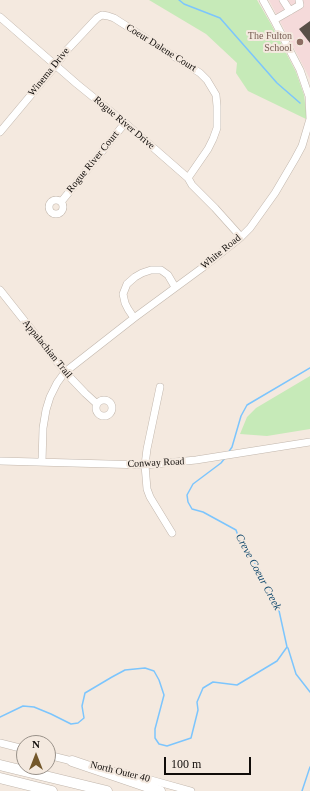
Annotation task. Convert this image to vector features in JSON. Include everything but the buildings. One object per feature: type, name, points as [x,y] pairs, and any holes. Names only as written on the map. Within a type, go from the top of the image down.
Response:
[{"type":"highway","points":[[72,761],[160,791]]},
{"type":"highway","points":[[0,765],[107,791]]},
{"type":"highway","points":[[0,778],[52,791]]},
{"type":"street","name":"White Road","points":[[42,462],[43,428],[46,410],[50,397],[57,383],[65,372],[241,237],[250,228],[266,206],[302,146],[310,119],[309,96],[300,70],[263,0]]},
{"type":"street","points":[[283,0],[290,11]]},
{"type":"street","points":[[274,20],[300,4],[299,0]]},
{"type":"street","name":"Rogue River Drive","points":[[0,16],[77,84],[125,123],[188,178],[192,185],[241,237]]},
{"type":"street","name":"Winema Drive","points":[[0,132],[67,50],[97,18],[102,16]]},
{"type":"street","name":"Coeur Dalene Court","points":[[102,16],[114,18],[200,73],[207,80],[216,95],[217,128],[208,149],[188,178]]},
{"type":"street","name":"Rogue River Court","points":[[61,202],[125,123]]},
{"type":"street","points":[[134,318],[125,303],[123,294],[127,284],[135,277],[142,272],[161,270],[168,275],[175,287]]},
{"type":"street","name":"Appalachian Trail","points":[[0,290],[65,372],[97,404]]},
{"type":"street","points":[[160,387],[146,449],[145,465],[147,489],[150,497],[172,533]]},
{"type":"street","name":"Conway Road","points":[[0,461],[145,465],[196,460],[310,442]]},
{"type":"street","points":[[0,743],[16,747]]},
{"type":"street","name":"North Outer 40","points":[[56,757],[191,791]]},
{"type":"shaded area","name":"The Fulton School","points":[[269,0],[310,0],[310,79],[271,4]]},
{"type":"green space","points":[[149,0],[257,0],[296,72],[304,95],[306,119],[248,91],[236,73],[237,63],[206,34]]},
{"type":"green space","points":[[310,376],[310,429],[267,436],[240,434],[247,417],[256,408]]},
{"type":"waterway","points":[[179,0],[184,4],[220,18],[277,83],[300,103]]},
{"type":"waterway","name":"Creve Coeur Creek","points":[[228,453],[232,447],[241,416],[247,405],[310,368]]},
{"type":"waterway","name":"Creve Coeur Creek","points":[[0,717],[23,706],[34,707],[71,724],[78,723],[84,718],[82,706],[85,693],[125,670],[145,668],[154,671],[164,695],[155,729],[155,738],[159,744],[167,746],[191,738],[198,710],[197,702],[203,688],[213,682],[237,685],[277,661],[287,647],[278,606],[261,572],[240,541],[236,530],[203,512],[192,509],[188,502],[187,495],[193,484],[221,463],[225,458]]},
{"type":"waterway","points":[[288,648],[296,674],[310,692]]},
{"type":"waterway","points":[[302,791],[310,767]]},
{"type":"place","name":"The Fulton School","points":[[300,42]]}]
